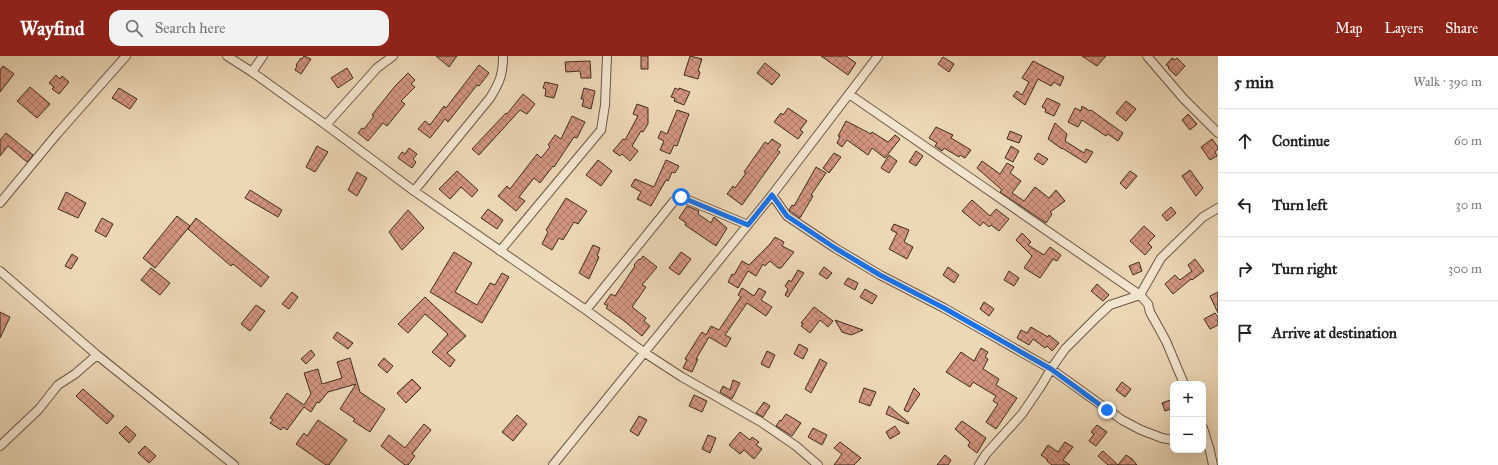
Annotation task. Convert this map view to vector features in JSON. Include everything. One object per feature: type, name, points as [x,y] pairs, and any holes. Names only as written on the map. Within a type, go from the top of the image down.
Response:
[{"type":"street","points":[[0,203],[57,134],[126,56]]},
{"type":"street","points":[[227,56],[326,125],[414,191],[586,310],[645,353],[682,377],[761,422],[796,446],[818,465]]},
{"type":"street","points":[[252,72],[263,56]]},
{"type":"street","points":[[326,125],[377,68],[393,56]]},
{"type":"street","points":[[414,191],[490,98],[498,86],[503,74],[503,56]]},
{"type":"street","points":[[500,250],[601,130],[605,105],[607,56]]},
{"type":"street","points":[[553,465],[772,195],[878,56]]},
{"type":"street","points":[[1147,56],[1183,98],[1218,133]]},
{"type":"street","points":[[849,94],[1140,295],[1148,304],[1150,312],[1166,341],[1183,381]]},
{"type":"street","points":[[772,195],[787,216],[835,248],[880,275],[944,308],[1051,369],[1122,420],[1141,430],[1170,439]]},
{"type":"street","points":[[586,310],[674,201],[681,197],[748,225]]},
{"type":"street","points":[[979,465],[986,454],[1022,414],[1042,386],[1051,369],[1065,349],[1110,305],[1140,295],[1162,258],[1203,217],[1218,208]]},
{"type":"street","points":[[0,272],[97,355],[234,465]]},
{"type":"street","points":[[0,446],[39,409],[58,385],[75,374],[97,355]]},
{"type":"street","points":[[1206,438],[1213,465]]},
{"type":"street","points":[[1206,448],[1210,451]]},
{"type":"building","points":[[304,56],[311,59],[301,74],[295,70],[296,65]]},
{"type":"building","points":[[436,56],[457,56],[449,67]]},
{"type":"building","points":[[641,56],[648,56],[648,69],[641,69]]},
{"type":"building","points":[[690,56],[702,59],[698,71],[700,72],[698,79],[684,75]]},
{"type":"building","points":[[821,56],[846,56],[856,63],[848,75]]},
{"type":"building","points":[[1082,56],[1106,56],[1097,66]]},
{"type":"building","points":[[943,57],[954,64],[949,72],[938,64]]},
{"type":"building","points":[[1172,58],[1175,60],[1177,58],[1185,66],[1176,76],[1166,65]]},
{"type":"building","points":[[590,61],[591,78],[581,78],[580,71],[566,72],[565,62]]},
{"type":"building","points":[[1033,61],[1064,77],[1060,86],[1054,82],[1051,86],[1038,79],[1025,105],[1013,96],[1017,91],[1022,95],[1029,82],[1022,78]]},
{"type":"building","points":[[765,63],[780,75],[772,85],[757,73]]},
{"type":"building","points":[[479,65],[489,73],[479,86],[477,85],[448,122],[445,119],[430,138],[418,129],[425,121],[430,125],[444,106],[446,108]]},
{"type":"building","points":[[3,66],[14,74],[0,92],[0,70]]},
{"type":"building","points":[[347,68],[353,78],[338,88],[331,78]]},
{"type":"building","points":[[408,73],[415,80],[411,84],[415,87],[401,101],[405,104],[387,126],[383,123],[368,141],[358,133],[362,128],[364,129],[374,116],[372,115],[379,106]]},
{"type":"building","points":[[56,75],[60,79],[62,76],[69,82],[59,94],[52,89],[54,87],[49,83]]},
{"type":"building","points":[[545,82],[558,85],[554,98],[545,96],[546,89],[543,88]]},
{"type":"building","points":[[30,87],[50,104],[37,118],[17,101]]},
{"type":"building","points":[[119,88],[137,99],[130,109],[112,98]]},
{"type":"building","points":[[584,88],[595,91],[591,109],[582,106],[584,99],[581,99]]},
{"type":"building","points":[[675,88],[690,92],[684,105],[674,101],[675,98],[671,97]]},
{"type":"building","points":[[523,94],[535,104],[527,114],[520,110],[479,155],[472,149],[506,113],[507,114]]},
{"type":"building","points":[[1047,98],[1060,104],[1054,116],[1045,112],[1046,109],[1042,107]]},
{"type":"building","points":[[1126,101],[1136,109],[1126,121],[1116,113]]},
{"type":"building","points":[[637,104],[648,108],[648,124],[643,132],[641,131],[632,146],[638,151],[630,161],[622,154],[620,156],[613,151],[623,139],[625,140],[638,116],[633,114]]},
{"type":"building","points":[[1082,106],[1090,111],[1091,110],[1123,133],[1118,141],[1108,134],[1106,136],[1082,120],[1078,127],[1068,122],[1075,108],[1081,111]]},
{"type":"building","points":[[788,108],[807,121],[800,130],[803,132],[798,139],[774,122],[781,113],[783,115]]},
{"type":"building","points":[[677,110],[689,114],[677,146],[674,145],[670,154],[660,150],[664,141],[658,138],[661,131],[667,134]]},
{"type":"building","points":[[1188,114],[1197,124],[1190,130],[1182,120]]},
{"type":"building","points":[[572,116],[585,122],[577,138],[574,137],[554,167],[553,166],[540,183],[534,178],[519,197],[525,201],[516,211],[498,196],[507,186],[510,189],[537,154],[541,158],[550,147],[548,145],[555,135],[561,139]]},
{"type":"building","points":[[846,121],[871,134],[872,132],[888,142],[895,135],[900,139],[885,158],[872,148],[868,155],[847,140],[842,147],[837,143],[840,137],[838,136]]},
{"type":"building","points":[[1055,123],[1067,134],[1065,141],[1084,153],[1086,149],[1093,152],[1086,163],[1048,139]]},
{"type":"building","points":[[936,127],[953,135],[951,138],[971,150],[965,158],[960,155],[959,157],[944,148],[942,151],[935,146],[937,143],[929,138]]},
{"type":"building","points":[[1010,131],[1022,136],[1019,143],[1007,139]]},
{"type":"building","points":[[6,133],[33,155],[27,162],[8,146],[0,156],[0,140]]},
{"type":"building","points":[[772,139],[781,145],[777,150],[780,152],[742,205],[727,194],[733,186],[735,188],[746,173],[744,172],[765,142],[768,144]]},
{"type":"building","points":[[1212,139],[1218,149],[1215,152],[1217,156],[1210,160],[1201,147]]},
{"type":"building","points":[[317,146],[328,152],[315,172],[306,167]]},
{"type":"building","points":[[1011,146],[1019,151],[1013,162],[1005,158]]},
{"type":"building","points":[[409,148],[417,154],[413,159],[416,162],[412,168],[398,158],[402,152],[405,154]]},
{"type":"building","points":[[916,151],[923,156],[916,166],[909,162]]},
{"type":"building","points":[[834,153],[841,157],[829,173],[823,168]]},
{"type":"building","points":[[1038,153],[1048,159],[1043,165],[1034,159]]},
{"type":"building","points":[[889,155],[897,161],[889,173],[881,168]]},
{"type":"building","points":[[598,160],[612,171],[601,186],[586,175]]},
{"type":"building","points":[[666,160],[679,166],[675,173],[672,172],[668,181],[666,180],[651,206],[637,199],[641,192],[631,186],[635,179],[654,187]]},
{"type":"building","points":[[982,161],[1000,174],[1007,163],[1014,167],[1010,173],[1021,181],[1012,193],[1024,201],[1035,187],[1049,198],[1056,190],[1065,201],[1050,212],[1052,214],[1046,223],[1000,192],[1002,190],[977,168]]},
{"type":"building","points":[[816,167],[826,173],[811,195],[813,196],[800,218],[789,210],[792,205],[794,206]]},
{"type":"building","points":[[1190,170],[1203,188],[1196,196],[1182,176]]},
{"type":"building","points":[[457,171],[478,190],[472,197],[461,187],[450,199],[439,189]]},
{"type":"building","points":[[1130,171],[1137,176],[1126,189],[1120,183]]},
{"type":"building","points":[[357,172],[367,178],[357,196],[348,190]]},
{"type":"building","points":[[250,190],[282,210],[278,217],[245,198]]},
{"type":"building","points":[[66,192],[86,203],[78,218],[58,209]]},
{"type":"building","points":[[566,198],[587,211],[578,224],[574,222],[563,240],[559,238],[552,250],[542,244],[548,232],[546,230]]},
{"type":"building","points":[[972,200],[990,216],[996,209],[1009,219],[999,231],[991,225],[989,227],[983,222],[980,226],[962,211]]},
{"type":"building","points":[[687,206],[699,211],[698,214],[711,223],[714,217],[727,228],[716,246],[685,225],[686,223],[679,218]]},
{"type":"building","points":[[1171,207],[1176,213],[1167,221],[1162,215]]},
{"type":"building","points":[[488,209],[503,220],[497,229],[481,218]]},
{"type":"building","points":[[408,210],[424,228],[402,250],[389,232]]},
{"type":"building","points":[[177,216],[190,226],[155,268],[143,258]]},
{"type":"building","points":[[102,218],[113,224],[106,237],[95,231]]},
{"type":"building","points":[[196,218],[269,277],[261,287],[233,264],[231,266],[188,229]]},
{"type":"building","points":[[894,224],[909,230],[904,242],[913,247],[907,259],[889,249],[897,233],[891,230]]},
{"type":"building","points":[[1144,226],[1155,236],[1148,243],[1152,247],[1145,255],[1130,241]]},
{"type":"building","points":[[1022,233],[1031,242],[1028,245],[1044,255],[1050,247],[1061,255],[1057,261],[1053,259],[1040,278],[1024,268],[1032,256],[1016,240]]},
{"type":"building","points":[[775,237],[784,242],[782,246],[794,252],[781,268],[778,268],[770,261],[765,266],[763,264],[756,276],[748,271],[738,288],[728,282],[742,261],[749,265]]},
{"type":"building","points":[[593,245],[600,248],[597,256],[599,257],[589,279],[579,273]]},
{"type":"building","points":[[454,252],[472,263],[455,292],[477,305],[490,283],[495,285],[502,273],[509,277],[482,323],[430,292]]},
{"type":"building","points":[[681,252],[691,259],[679,275],[669,268]]},
{"type":"building","points":[[72,254],[78,258],[71,269],[65,266]]},
{"type":"building","points":[[643,256],[657,267],[642,285],[646,287],[632,307],[646,318],[644,321],[650,326],[642,336],[606,308],[608,306],[604,304],[611,294],[615,296],[635,266],[634,265]]},
{"type":"building","points":[[1195,259],[1204,271],[1192,280],[1191,279],[1173,294],[1165,284],[1175,275],[1180,280],[1192,271],[1188,265]]},
{"type":"building","points":[[1139,262],[1142,271],[1133,275],[1129,266]]},
{"type":"building","points":[[824,267],[832,273],[827,279],[819,274]]},
{"type":"building","points":[[948,267],[959,275],[954,283],[943,275]]},
{"type":"building","points":[[151,268],[170,283],[160,295],[141,280]]},
{"type":"building","points":[[798,270],[804,273],[788,297],[785,295],[788,289],[785,286],[789,280],[791,282]]},
{"type":"building","points":[[1009,271],[1019,278],[1014,286],[1004,280]]},
{"type":"building","points":[[848,278],[858,283],[855,290],[844,284]]},
{"type":"building","points":[[1097,284],[1109,295],[1103,301],[1091,291]]},
{"type":"building","points":[[742,288],[754,296],[759,288],[766,292],[761,300],[772,307],[766,316],[747,303],[725,335],[731,338],[726,347],[709,337],[696,359],[698,359],[692,372],[683,368],[687,360],[685,359],[702,332],[706,335],[711,326],[719,330],[741,297],[738,295]]},
{"type":"building","points":[[865,289],[877,296],[872,304],[860,297]]},
{"type":"building","points":[[292,292],[298,297],[289,309],[282,304]]},
{"type":"building","points":[[1218,292],[1218,313],[1210,296]]},
{"type":"building","points":[[425,297],[466,336],[447,353],[455,360],[450,367],[432,352],[448,334],[425,314],[408,333],[398,324]]},
{"type":"building","points":[[984,302],[994,309],[989,316],[980,309]]},
{"type":"building","points":[[256,305],[265,311],[250,331],[241,324]]},
{"type":"building","points":[[814,307],[833,321],[828,327],[820,320],[810,333],[801,326],[803,324],[801,323]]},
{"type":"building","points":[[0,312],[10,317],[0,338]]},
{"type":"building","points":[[1215,313],[1218,317],[1218,325],[1210,329],[1204,319]]},
{"type":"building","points":[[835,320],[863,330],[851,335],[842,332]]},
{"type":"building","points":[[1031,327],[1048,337],[1049,335],[1059,343],[1052,351],[1047,346],[1045,348],[1033,339],[1029,345],[1017,338],[1021,330],[1027,333]]},
{"type":"building","points":[[337,332],[353,343],[348,349],[333,338]]},
{"type":"building","points":[[799,344],[808,349],[803,359],[794,354]]},
{"type":"building","points":[[981,348],[988,352],[985,357],[988,359],[983,369],[999,379],[996,385],[1017,398],[996,429],[986,422],[998,404],[993,401],[996,396],[973,382],[970,387],[946,372],[961,352],[974,361]]},
{"type":"building","points":[[311,350],[315,355],[306,364],[301,359]]},
{"type":"building","points":[[767,351],[775,355],[769,368],[761,364]]},
{"type":"building","points":[[350,358],[360,392],[385,409],[370,432],[353,421],[355,419],[340,409],[356,384],[328,392],[319,403],[317,402],[311,412],[304,407],[287,430],[283,427],[281,430],[270,423],[273,420],[270,418],[287,393],[304,405],[311,394],[304,373],[318,369],[322,384],[339,379],[342,378],[337,362]]},
{"type":"building","points":[[384,358],[393,366],[387,373],[378,365]]},
{"type":"building","points":[[820,359],[827,363],[811,393],[805,389]]},
{"type":"building","points":[[412,379],[421,388],[406,403],[397,393]]},
{"type":"building","points":[[733,380],[740,383],[732,399],[720,392],[723,386],[730,390]]},
{"type":"building","points":[[1122,382],[1131,389],[1125,397],[1116,390]]},
{"type":"building","points":[[864,388],[876,392],[870,406],[859,402]]},
{"type":"building","points":[[914,388],[920,394],[908,412],[904,410]]},
{"type":"building","points":[[83,389],[114,416],[107,424],[76,396]]},
{"type":"building","points":[[694,395],[707,401],[702,412],[689,406]]},
{"type":"building","points":[[1170,400],[1170,409],[1165,411],[1162,403]]},
{"type":"building","points":[[764,402],[770,406],[763,417],[756,413]]},
{"type":"building","points":[[889,406],[909,423],[908,424],[886,414]]},
{"type":"building","points":[[786,414],[801,423],[792,436],[776,426]]},
{"type":"building","points":[[517,415],[527,424],[513,441],[502,432]]},
{"type":"building","points":[[639,416],[647,420],[638,436],[630,431]]},
{"type":"building","points":[[318,420],[347,440],[329,465],[326,465],[296,444],[304,433],[307,436]]},
{"type":"building","points":[[962,421],[986,438],[977,453],[968,446],[970,442],[955,429]]},
{"type":"building","points":[[424,424],[431,430],[412,454],[415,456],[408,465],[405,465],[381,446],[389,435],[405,448]]},
{"type":"building","points":[[1097,425],[1107,432],[1096,446],[1089,441],[1094,434],[1091,432]]},
{"type":"building","points":[[126,426],[136,435],[129,443],[119,433]]},
{"type":"building","points":[[895,426],[900,433],[890,439],[886,432]]},
{"type":"building","points":[[813,428],[827,435],[822,445],[808,437]]},
{"type":"building","points":[[740,432],[750,440],[752,437],[759,442],[756,445],[762,449],[754,459],[744,450],[740,454],[729,445]]},
{"type":"building","points":[[708,435],[716,438],[710,453],[702,449]]},
{"type":"building","points":[[840,442],[861,458],[854,465],[834,465],[842,454],[834,448]]},
{"type":"building","points":[[1065,442],[1073,447],[1063,460],[1070,465],[1052,465],[1041,455],[1048,445],[1058,452]]},
{"type":"building","points":[[145,446],[156,456],[149,463],[138,453]]},
{"type":"building","points":[[1103,451],[1118,465],[1108,465],[1098,456]]},
{"type":"building","points":[[945,455],[951,460],[948,465],[937,465]]},
{"type":"building","points":[[1126,455],[1132,459],[1137,465],[1118,465]]},
{"type":"route","points":[[681,197],[697,202],[748,225],[772,195],[787,216],[835,248],[880,275],[944,308],[1022,354],[1051,369],[1107,410]]}]
